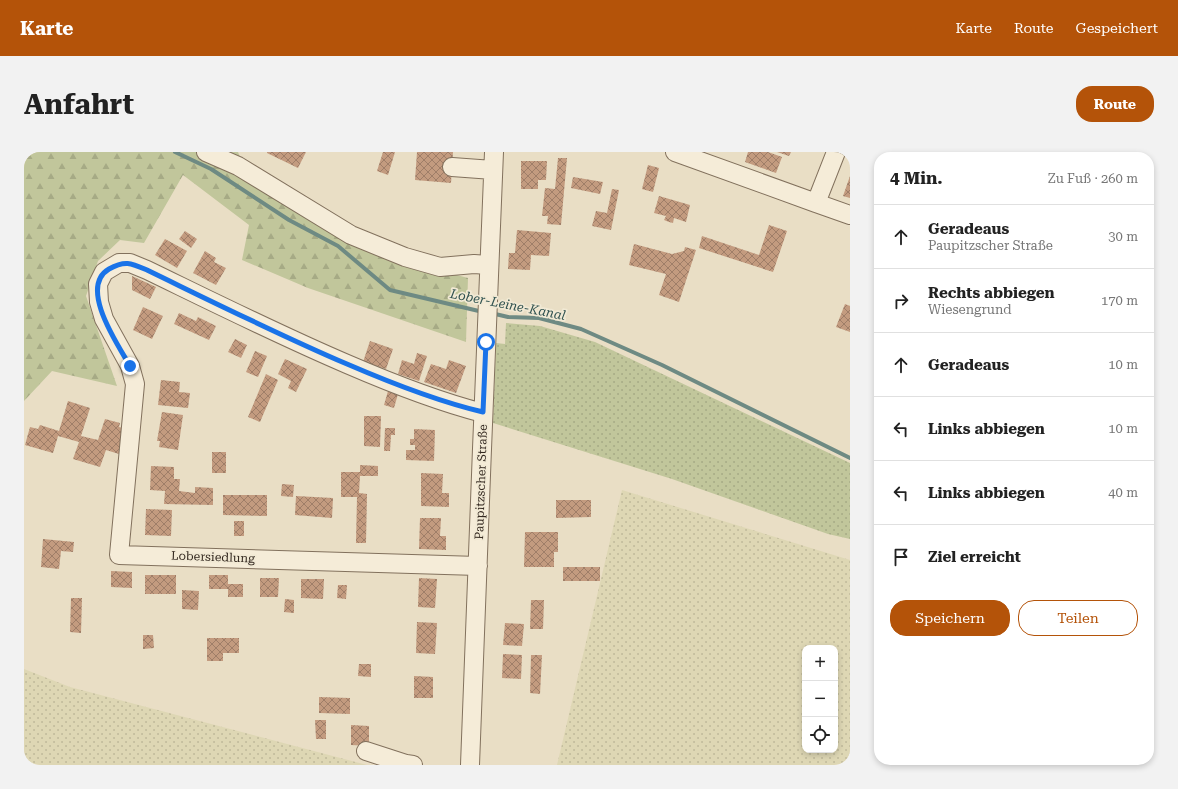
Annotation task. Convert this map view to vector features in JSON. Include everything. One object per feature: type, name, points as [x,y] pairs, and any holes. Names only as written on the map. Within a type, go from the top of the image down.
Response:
[{"type":"street","points":[[206,152],[238,166],[351,235],[405,257],[440,267],[474,264],[488,273]]},
{"type":"street","name":"Paupitzscher Straße","points":[[470,765],[488,273],[494,152]]},
{"type":"street","points":[[675,152],[850,215]]},
{"type":"street","points":[[816,203],[836,152]]},
{"type":"street","points":[[452,167],[493,170]]},
{"type":"street","name":"Lobersiedlung","points":[[478,566],[119,555],[134,384],[130,366],[104,319],[99,302],[98,284],[104,272],[119,263],[130,263],[315,350],[385,380],[449,404],[483,412]]},
{"type":"street","points":[[366,751],[413,765]]},
{"type":"shaded area","points":[[622,490],[850,560],[850,765],[557,765]]},
{"type":"shaded area","points":[[24,669],[70,687],[367,765],[24,765]]},
{"type":"green space","points":[[24,152],[238,152],[240,157],[392,258],[468,278],[466,342],[308,288],[242,260],[249,225],[183,175],[144,243],[120,240],[98,261],[86,296],[117,386],[52,371],[24,401]]},
{"type":"green space","points":[[506,323],[540,326],[595,342],[850,463],[850,539],[828,534],[672,479],[493,423],[496,343],[505,344]]},
{"type":"building","points":[[267,152],[306,152],[298,168]]},
{"type":"building","points":[[383,152],[395,152],[388,175],[377,171]]},
{"type":"building","points":[[417,152],[453,152],[451,183],[415,180]]},
{"type":"building","points":[[748,152],[768,152],[782,157],[776,173],[745,162]]},
{"type":"building","points":[[777,152],[791,152],[789,156]]},
{"type":"building","points":[[558,158],[567,158],[561,225],[547,224],[548,216],[542,216],[545,188],[555,189]]},
{"type":"building","points":[[521,161],[547,161],[546,180],[538,180],[538,189],[521,189]]},
{"type":"building","points":[[648,165],[659,168],[653,192],[642,189]]},
{"type":"building","points":[[850,176],[850,198],[843,196]]},
{"type":"building","points":[[573,177],[603,182],[600,194],[571,188]]},
{"type":"building","points":[[612,189],[619,190],[611,230],[592,226],[596,211],[607,213]]},
{"type":"building","points":[[659,196],[690,205],[686,222],[674,218],[673,223],[669,222],[664,220],[666,216],[654,213]]},
{"type":"building","points":[[769,225],[787,231],[773,272],[699,248],[702,236],[759,255]]},
{"type":"building","points":[[517,230],[551,233],[549,256],[531,255],[530,270],[508,269],[509,253],[515,253]]},
{"type":"building","points":[[185,231],[197,239],[191,248],[179,239]]},
{"type":"building","points":[[165,239],[187,251],[177,268],[155,255]]},
{"type":"building","points":[[634,244],[672,254],[684,251],[685,247],[696,250],[679,302],[659,295],[666,274],[629,265]]},
{"type":"building","points":[[205,251],[216,258],[214,262],[226,268],[216,285],[193,273]]},
{"type":"building","points":[[132,276],[156,287],[150,299],[132,290]]},
{"type":"building","points":[[845,304],[850,306],[850,332],[836,327]]},
{"type":"building","points":[[143,307],[163,316],[152,339],[133,330]]},
{"type":"building","points":[[179,313],[196,321],[198,317],[216,326],[209,340],[174,324]]},
{"type":"building","points":[[235,339],[247,345],[241,358],[228,352]]},
{"type":"building","points":[[370,341],[393,349],[386,369],[363,362]]},
{"type":"building","points":[[255,351],[267,356],[258,377],[246,372]]},
{"type":"building","points":[[417,353],[427,356],[419,381],[398,374],[402,360],[414,364]]},
{"type":"building","points":[[285,359],[307,369],[296,392],[288,388],[291,381],[278,374]]},
{"type":"building","points":[[449,360],[466,366],[456,393],[424,382],[431,364],[446,369]]},
{"type":"building","points":[[266,374],[278,380],[260,422],[248,417]]},
{"type":"building","points":[[161,380],[180,382],[179,392],[190,393],[188,408],[158,405]]},
{"type":"building","points":[[388,391],[398,394],[394,408],[384,405]]},
{"type":"building","points":[[68,401],[90,408],[81,436],[98,440],[105,419],[120,423],[119,427],[127,429],[119,454],[106,450],[100,467],[73,459],[79,442],[58,436],[53,453],[25,445],[30,427],[38,429],[40,425],[59,431]]},
{"type":"building","points":[[162,412],[183,415],[178,450],[159,447],[160,441],[157,441]]},
{"type":"building","points":[[364,416],[381,416],[380,447],[364,446]]},
{"type":"building","points":[[385,428],[395,428],[395,435],[391,435],[390,451],[384,451]]},
{"type":"building","points":[[414,429],[435,430],[434,461],[406,460],[406,450],[415,450],[415,445],[410,445],[410,439],[414,439]]},
{"type":"building","points":[[212,452],[226,452],[226,473],[212,473]]},
{"type":"building","points":[[360,465],[378,466],[378,476],[360,476],[359,493],[367,494],[366,543],[356,543],[357,497],[341,497],[341,472],[360,472]]},
{"type":"building","points":[[151,466],[174,467],[174,479],[180,479],[179,491],[195,493],[195,487],[213,488],[213,505],[164,504],[165,491],[150,490]]},
{"type":"building","points":[[421,473],[443,474],[442,493],[449,493],[449,507],[421,506]]},
{"type":"building","points":[[282,484],[294,485],[293,497],[281,496]]},
{"type":"building","points":[[223,495],[267,495],[267,516],[223,515]]},
{"type":"building","points":[[296,496],[333,498],[332,518],[295,515]]},
{"type":"building","points":[[556,500],[591,500],[591,517],[556,518]]},
{"type":"building","points":[[146,509],[172,510],[171,536],[145,535]]},
{"type":"building","points":[[420,518],[441,518],[440,536],[446,536],[446,550],[419,549]]},
{"type":"building","points":[[234,521],[244,521],[244,536],[234,536]]},
{"type":"building","points":[[525,532],[558,532],[558,552],[554,552],[554,567],[524,567]]},
{"type":"building","points":[[43,539],[74,542],[73,552],[61,551],[59,569],[41,567]]},
{"type":"building","points":[[563,567],[600,567],[600,581],[563,581]]},
{"type":"building","points":[[111,571],[132,572],[132,588],[111,587]]},
{"type":"building","points":[[145,575],[176,575],[176,594],[145,594]]},
{"type":"building","points":[[209,575],[228,575],[228,584],[243,584],[243,597],[228,597],[228,589],[209,589]]},
{"type":"building","points":[[260,578],[279,578],[278,597],[260,597]]},
{"type":"building","points":[[419,578],[437,579],[435,608],[418,607]]},
{"type":"building","points":[[301,579],[324,579],[323,599],[301,598]]},
{"type":"building","points":[[338,585],[347,585],[346,599],[337,598]]},
{"type":"building","points":[[182,590],[199,591],[198,610],[182,609]]},
{"type":"building","points":[[71,598],[82,598],[81,633],[70,632]]},
{"type":"building","points":[[285,599],[294,600],[294,613],[284,612]]},
{"type":"building","points":[[531,600],[544,600],[543,629],[530,629]]},
{"type":"building","points":[[417,622],[437,623],[435,654],[416,653]]},
{"type":"building","points":[[505,623],[524,624],[522,646],[503,645]]},
{"type":"building","points":[[143,635],[153,635],[154,648],[143,649]]},
{"type":"building","points":[[207,638],[239,638],[239,653],[223,653],[223,661],[207,661]]},
{"type":"building","points":[[503,654],[522,655],[521,679],[502,678]]},
{"type":"building","points":[[531,655],[542,655],[540,694],[530,693]]},
{"type":"building","points":[[359,664],[371,664],[371,677],[358,676]]},
{"type":"building","points":[[414,676],[433,677],[433,698],[414,698]]},
{"type":"building","points":[[319,697],[350,698],[350,714],[319,713]]},
{"type":"building","points":[[315,720],[326,720],[326,739],[316,739]]},
{"type":"building","points":[[351,725],[369,726],[369,746],[351,745]]},
{"type":"waterway","name":"Lober-Leine-Kanal","points":[[175,152],[211,169],[289,220],[338,246],[390,290],[483,312]]},
{"type":"waterway","name":"Lober-Leine-Kanal","points":[[491,313],[508,317],[539,318],[581,329],[662,365],[850,458]]},
{"type":"route","points":[[130,366],[104,319],[99,302],[98,284],[104,272],[119,263],[130,263],[147,270],[315,350],[385,380],[449,404],[483,412],[486,342]]}]
